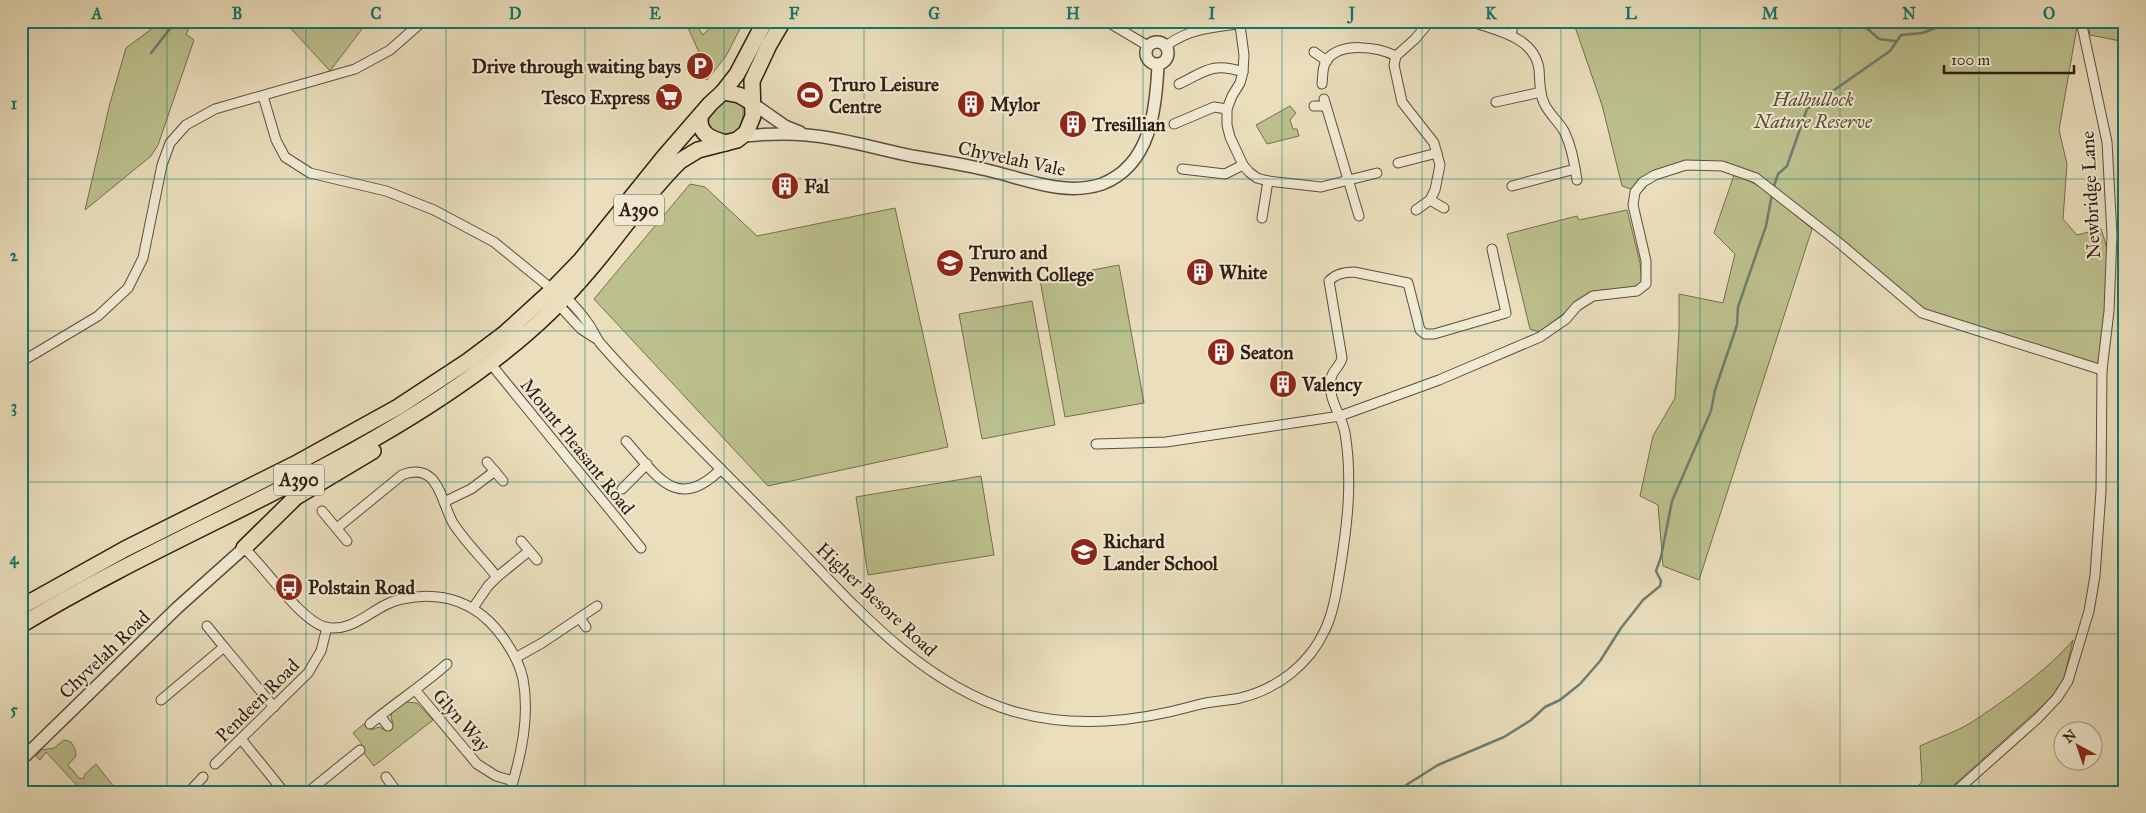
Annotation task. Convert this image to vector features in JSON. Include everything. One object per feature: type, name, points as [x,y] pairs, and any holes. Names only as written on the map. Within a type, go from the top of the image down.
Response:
[{"type":"highway","name":"A390","points":[[21,625],[151,553],[336,460],[427,408],[490,363],[556,294],[664,157],[700,118],[710,104],[723,92],[737,74],[765,21]]},
{"type":"highway","points":[[743,136],[751,123],[752,81],[783,21]]},
{"type":"highway","points":[[723,92],[739,95],[752,103]]},
{"type":"highway","points":[[700,118],[701,126],[707,136],[726,143]]},
{"type":"highway","name":"A390","points":[[21,607],[125,548],[295,464],[398,407],[474,357],[591,269],[680,161],[698,150],[737,140],[743,136]]},
{"type":"highway","points":[[240,547],[296,497],[379,447],[427,408]]},
{"type":"street","points":[[21,362],[98,316],[128,288],[143,258],[162,166],[170,143],[186,125],[215,109],[355,69],[390,50],[423,21]]},
{"type":"street","points":[[1106,21],[1148,46]]},
{"type":"street","points":[[1158,64],[1148,60],[1146,53],[1148,46],[1156,42],[1166,46],[1195,30],[1266,21]]},
{"type":"street","points":[[1416,210],[1430,200],[1439,176],[1440,165],[1434,143],[1428,132],[1402,102],[1396,78],[1396,56],[1415,39],[1430,21]]},
{"type":"street","points":[[1470,21],[1511,35],[1523,42],[1536,57],[1542,100],[1548,112],[1563,129],[1570,143],[1577,180]]},
{"type":"street","points":[[1511,35],[1514,21]]},
{"type":"street","name":"Newbridge Lane","points":[[1955,792],[2038,718],[2057,698],[2068,681],[2089,611],[2095,576],[2101,491],[2102,370],[2109,311],[2112,237],[2107,142],[2081,21]]},
{"type":"street","points":[[1240,25],[1244,55],[1243,72],[1240,83],[1227,109],[1227,125],[1230,137],[1243,165],[1257,178],[1322,187],[1377,173]]},
{"type":"street","name":"Chyvelah Vale","points":[[743,136],[764,134],[807,135],[988,170],[1050,186],[1068,189],[1084,188],[1101,184],[1114,178],[1130,164],[1142,148],[1148,134],[1154,103],[1158,64],[1163,63],[1168,57],[1166,46]]},
{"type":"street","points":[[1322,84],[1326,60],[1344,50],[1356,48],[1375,49],[1396,56]]},
{"type":"street","points":[[1314,52],[1326,60]]},
{"type":"street","points":[[1179,84],[1212,68],[1225,66],[1243,72]]},
{"type":"street","points":[[1496,102],[1541,92]]},
{"type":"street","name":"Higher Besore Road","points":[[263,96],[276,140],[285,157],[310,173],[386,191],[434,210],[494,242],[556,294],[587,322],[597,339],[721,469],[883,632],[917,661],[942,679],[988,702],[1028,715],[1058,720],[1086,722],[1132,720],[1202,703],[1235,699],[1255,694],[1271,687],[1291,674],[1313,651],[1324,633],[1331,616],[1348,520],[1348,454],[1343,423],[1334,404],[1330,382],[1342,358],[1330,281],[1333,277],[1346,272],[1354,272],[1408,283],[1420,330],[1425,334],[1434,334],[1506,313],[1492,249]]},
{"type":"street","name":"Chyvelah Vale","points":[[752,103],[784,126],[807,135]]},
{"type":"street","points":[[1314,106],[1325,103],[1347,182],[1359,216]]},
{"type":"street","points":[[1174,124],[1214,107],[1227,109]]},
{"type":"street","points":[[1398,163],[1437,153]]},
{"type":"street","points":[[1182,169],[1225,174],[1243,165]]},
{"type":"street","points":[[1096,444],[1166,442],[1340,416],[1439,380],[1540,337],[1566,319],[1577,306],[1593,296],[1637,291],[1646,284],[1646,261],[1633,205],[1635,192],[1643,182],[1655,175],[1686,165],[1722,166],[1749,174],[1776,192],[1922,313],[2102,370]]},
{"type":"street","points":[[1512,186],[1575,170]]},
{"type":"street","points":[[1262,218],[1268,181]]},
{"type":"street","points":[[1430,200],[1444,208]]},
{"type":"street","name":"Mount Pleasant Road","points":[[490,363],[641,548]]},
{"type":"street","points":[[626,441],[671,486],[683,490],[695,489],[701,486],[721,469]]},
{"type":"street","points":[[487,462],[503,481]]},
{"type":"street","points":[[622,489],[647,464]]},
{"type":"street","points":[[444,502],[479,484],[495,471]]},
{"type":"street","points":[[337,528],[409,472],[420,472],[432,479],[453,523],[497,577]]},
{"type":"street","points":[[322,511],[347,541]]},
{"type":"street","points":[[521,542],[537,560]]},
{"type":"street","points":[[240,547],[302,610],[314,621],[327,627],[349,626],[386,604],[409,598],[443,598],[473,608],[490,621],[517,657],[523,679],[525,718],[522,744],[510,792]]},
{"type":"street","name":"Chyvelah Road","points":[[21,760],[240,547]]},
{"type":"street","points":[[473,608],[488,586],[529,551]]},
{"type":"street","points":[[517,657],[542,644],[597,606]]},
{"type":"street","points":[[580,618],[586,627]]},
{"type":"street","points":[[206,626],[274,707]]},
{"type":"street","name":"Pendeen Road","points":[[215,764],[313,666],[323,645],[327,627]]},
{"type":"street","points":[[161,700],[224,647]]},
{"type":"street","name":"Glyn Way","points":[[370,724],[404,697],[416,691],[447,664]]},
{"type":"street","name":"Glyn Way","points":[[416,691],[477,764],[496,776],[513,781]]},
{"type":"street","points":[[380,716],[388,726]]},
{"type":"street","points":[[241,739],[284,792]]},
{"type":"street","points":[[308,792],[360,750]]},
{"type":"street","points":[[189,792],[204,777]]},
{"type":"street","points":[[386,777],[397,792]]},
{"type":"green space","points":[[162,21],[193,21],[186,34],[194,40],[158,145],[151,156],[85,210],[110,103],[126,48]]},
{"type":"green space","points":[[284,21],[368,21],[330,71]]},
{"type":"green space","points":[[685,21],[693,21],[703,35],[716,21],[747,21],[741,27],[726,56],[707,80],[697,75],[706,68]]},
{"type":"green space","name":"Halbullock Nature Reserve","points":[[1573,21],[2078,21],[2059,130],[2067,164],[2063,219],[2077,235],[2101,229],[2111,260],[2102,370],[1922,313],[1749,174],[1686,165],[1633,190],[1622,186],[1602,105]]},
{"type":"green space","points":[[2087,21],[2125,21],[2125,42],[2090,35]]},
{"type":"green space","points":[[731,99],[743,106],[742,122],[738,131],[729,136],[723,136],[708,130],[709,119],[714,110],[721,103]]},
{"type":"green space","points":[[1290,106],[1296,113],[1290,120],[1293,129],[1297,129],[1299,136],[1267,144],[1256,125]]},
{"type":"green space","points":[[1734,175],[1766,191],[1812,229],[1699,580],[1663,566],[1658,505],[1640,496],[1653,436],[1675,398],[1679,294],[1723,303],[1735,254],[1714,233]]},
{"type":"green space","points":[[690,184],[705,187],[757,236],[895,208],[948,447],[768,486],[594,299]]},
{"type":"green space","points":[[1627,210],[1640,263],[1642,282],[1636,287],[1594,291],[1539,332],[1530,329],[1507,234],[1577,216],[1579,220]]},
{"type":"green space","points":[[1119,265],[1144,403],[1065,417],[1040,280]]},
{"type":"green space","points":[[1032,301],[1055,425],[982,439],[959,314]]},
{"type":"green space","points":[[981,476],[994,555],[868,575],[856,497]]},
{"type":"green space","points":[[2073,640],[2064,678],[2051,698],[1946,792],[1914,792],[1922,781],[1920,746],[1966,726],[1998,704],[2052,662]]},
{"type":"green space","points":[[407,702],[417,703],[433,720],[374,766],[359,747],[362,744],[353,733],[365,723],[371,730],[379,727],[385,730],[393,723],[392,712]]},
{"type":"green space","points":[[64,740],[71,742],[75,749],[76,756],[68,765],[79,778],[83,779],[85,774],[96,764],[118,792],[83,792],[46,752],[40,760],[36,756],[41,750],[54,748]]},
{"type":"waterway","points":[[151,53],[176,21]]},
{"type":"waterway","points":[[1848,21],[1869,30],[1879,39],[1895,41]]},
{"type":"waterway","points":[[1773,189],[1778,174],[1787,166],[1807,109],[1890,51],[1901,35],[1922,33],[1955,21]]},
{"type":"waterway","points":[[1395,792],[1438,765],[1504,737],[1531,720],[1545,707],[1560,700],[1580,684],[1600,661],[1621,628],[1643,600],[1660,586],[1661,581],[1656,571],[1661,557],[1672,501],[1711,411],[1715,390],[1737,325],[1738,307],[1766,226],[1772,194]]},
{"type":"place","name":"Drive through waiting bays","points":[[700,66]]},
{"type":"place","name":"Truro Leisure Centre","points":[[810,95]]},
{"type":"place","name":"Tesco Express","points":[[669,97]]},
{"type":"place","name":"Mylor","points":[[971,104]]},
{"type":"place","name":"Tresillian","points":[[1073,124]]},
{"type":"place","name":"Fal","points":[[785,186]]},
{"type":"place","name":"Truro and Penwith College","points":[[950,263]]},
{"type":"place","name":"White","points":[[1200,272]]},
{"type":"place","name":"Seaton","points":[[1221,352]]},
{"type":"place","name":"Valency","points":[[1283,384]]},
{"type":"place","name":"Richard Lander School","points":[[1084,552]]},
{"type":"place","name":"Polstain Road","points":[[289,587]]}]
